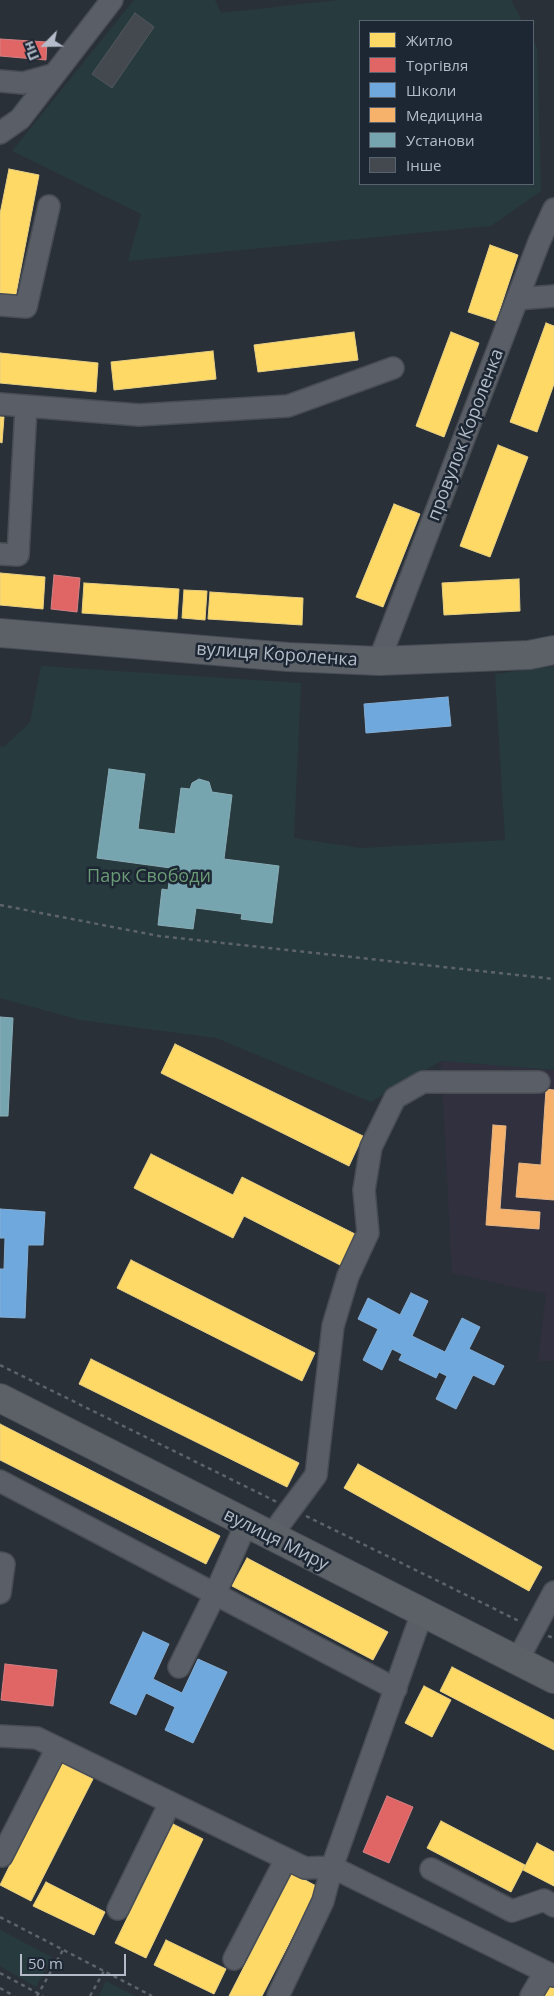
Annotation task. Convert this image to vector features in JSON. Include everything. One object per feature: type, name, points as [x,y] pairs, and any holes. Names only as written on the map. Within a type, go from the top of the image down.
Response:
[{"type":"main road","name":"вулиця Короленка","points":[[0,633],[288,657],[379,661],[529,655],[554,650]]},
{"type":"main road","name":"вулиця Миру","points":[[0,1398],[270,1537],[554,1679]]},
{"type":"street","points":[[0,133],[20,119],[52,75],[112,0]]},
{"type":"street","points":[[0,81],[23,83],[52,75]]},
{"type":"street","points":[[0,304],[26,307],[49,206]]},
{"type":"street","name":"провулок Короленка","points":[[379,661],[517,299],[554,210]]},
{"type":"street","points":[[517,299],[554,296]]},
{"type":"street","points":[[0,404],[139,415],[288,406],[393,368]]},
{"type":"street","points":[[0,554],[18,555],[26,406]]},
{"type":"street","points":[[270,1537],[316,1475],[333,1326],[348,1276],[368,1232],[364,1190],[371,1147],[395,1098],[423,1082],[539,1082]]},
{"type":"street","points":[[0,1481],[396,1689]]},
{"type":"street","points":[[179,1667],[215,1594],[246,1524]]},
{"type":"street","points":[[0,1564],[4,1564],[0,1592]]},
{"type":"street","points":[[517,1661],[554,1592]]},
{"type":"street","points":[[278,1996],[323,1901],[332,1868],[422,1613]]},
{"type":"street","points":[[0,1736],[37,1738],[305,1868],[332,1868],[550,1974],[531,1996]]},
{"type":"street","points":[[2,1856],[57,1748]]},
{"type":"street","points":[[118,1909],[170,1803]]},
{"type":"street","points":[[234,1959],[286,1859]]},
{"type":"street","points":[[431,1869],[512,1910],[544,1900],[554,1906]]},
{"type":"path","points":[[0,905],[159,936],[554,979]]},
{"type":"path","points":[[0,1917],[152,1996]]},
{"type":"path","points":[[38,1995],[63,1950]]},
{"type":"path","points":[[90,1996],[104,1971]]},
{"type":"path","points":[[0,1973],[43,1996]]},
{"type":"path","points":[[0,1988],[14,1996]]},
{"type":"shaded area","points":[[441,1061],[554,1070],[554,1361],[538,1361],[546,1294],[452,1273]]},
{"type":"green space","points":[[134,0],[215,0],[221,13],[338,0],[511,0],[521,20],[359,20],[359,185],[534,185],[534,42],[537,47],[541,191],[491,226],[128,261],[141,214],[12,151]]},
{"type":"green space","name":"Парк Свободи","points":[[41,666],[301,683],[294,838],[361,848],[505,840],[495,674],[554,666],[554,1070],[441,1061],[371,1102],[216,1038],[80,1020],[0,998],[0,747],[5,746],[30,722]]},
{"type":"green space","points":[[0,1930],[52,1957],[36,1987],[0,1966]]},
{"type":"green space","points":[[106,1981],[135,1996],[99,1996]]},
{"type":"building: Житло","points":[[9,169],[39,175],[15,299],[0,296],[0,214]]},
{"type":"building: Житло","points":[[490,245],[518,255],[496,321],[468,312]]},
{"type":"building: Житло","points":[[546,323],[554,326],[554,384],[537,432],[510,422]]},
{"type":"building: Житло","points":[[354,332],[358,360],[258,372],[254,345]]},
{"type":"building: Житло","points":[[451,332],[479,343],[444,437],[416,426]]},
{"type":"building: Житло","points":[[213,351],[216,379],[114,390],[111,362]]},
{"type":"building: Житло","points":[[0,353],[98,363],[96,392],[0,383]]},
{"type":"building: Житло","points":[[0,417],[4,417],[2,443],[0,442]]},
{"type":"building: Житло","points":[[498,445],[528,457],[490,557],[460,546]]},
{"type":"building: Житло","points":[[394,504],[420,514],[383,607],[356,597]]},
{"type":"building: Житло","points":[[0,573],[45,577],[43,609],[0,605]]},
{"type":"building: Житло","points":[[519,579],[520,611],[444,615],[442,583]]},
{"type":"building: Житло","points":[[84,583],[179,589],[177,619],[82,613]]},
{"type":"building: Житло","points":[[184,590],[207,591],[205,620],[182,618]]},
{"type":"building: Житло","points":[[210,592],[303,598],[302,625],[208,619]]},
{"type":"building: Житло","points":[[175,1044],[363,1136],[349,1166],[161,1073]]},
{"type":"building: Житло","points":[[151,1154],[233,1195],[242,1177],[357,1235],[342,1266],[244,1216],[233,1238],[134,1188]]},
{"type":"building: Житло","points":[[131,1260],[315,1353],[302,1381],[117,1288]]},
{"type":"building: Житло","points":[[91,1359],[299,1463],[287,1487],[79,1384]]},
{"type":"building: Житло","points":[[0,1424],[220,1536],[206,1564],[0,1460]]},
{"type":"building: Житло","points":[[358,1464],[542,1567],[529,1591],[344,1488]]},
{"type":"building: Житло","points":[[247,1558],[388,1632],[373,1660],[232,1586]]},
{"type":"building: Житло","points":[[452,1667],[554,1720],[554,1750],[440,1691]]},
{"type":"building: Житло","points":[[424,1686],[451,1700],[432,1737],[405,1723]]},
{"type":"building: Житло","points":[[61,1763],[93,1779],[31,1901],[0,1885]]},
{"type":"building: Житло","points":[[441,1821],[525,1865],[511,1892],[427,1848]]},
{"type":"building: Житло","points":[[173,1824],[203,1839],[146,1958],[115,1943]]},
{"type":"building: Житло","points":[[537,1843],[554,1852],[554,1886],[523,1870]]},
{"type":"building: Житло","points":[[292,1873],[318,1887],[262,1996],[229,1996]]},
{"type":"building: Житло","points":[[46,1882],[105,1912],[94,1935],[33,1906]]},
{"type":"building: Житло","points":[[166,1940],[226,1969],[214,1994],[154,1965]]},
{"type":"building: Житло","points":[[549,1981],[554,1984],[554,1996],[541,1996]]},
{"type":"building: Торгівля","points":[[0,39],[47,42],[46,60],[0,56]]},
{"type":"building: Торгівля","points":[[54,575],[80,578],[77,612],[51,609]]},
{"type":"building: Торгівля","points":[[5,1664],[57,1670],[53,1706],[1,1700]]},
{"type":"building: Торгівля","points":[[387,1796],[413,1807],[389,1863],[363,1852]]},
{"type":"building: Школи","points":[[448,697],[451,726],[366,733],[364,704]]},
{"type":"building: Школи","points":[[0,1209],[45,1212],[43,1245],[28,1245],[25,1318],[0,1317],[0,1269],[4,1269],[5,1238],[0,1238]]},
{"type":"building: Школи","points":[[411,1293],[428,1301],[412,1336],[445,1352],[462,1318],[480,1327],[469,1349],[504,1366],[494,1385],[473,1375],[456,1409],[436,1399],[447,1376],[439,1372],[436,1378],[399,1360],[402,1354],[392,1349],[382,1370],[363,1360],[378,1329],[358,1319],[368,1298],[400,1315]]},
{"type":"building: Школи","points":[[143,1632],[169,1644],[153,1679],[182,1693],[198,1659],[227,1672],[193,1743],[165,1730],[175,1707],[146,1693],[136,1715],[110,1703]]},
{"type":"building: Медицина","points":[[546,1089],[554,1090],[554,1200],[516,1197],[519,1163],[541,1165]]},
{"type":"building: Медицина","points":[[493,1125],[506,1126],[500,1209],[540,1212],[539,1229],[486,1225]]},
{"type":"building: Установи","points":[[109,769],[145,774],[138,829],[175,834],[181,788],[190,789],[192,783],[199,779],[209,782],[212,792],[232,795],[224,859],[279,866],[272,923],[241,919],[242,914],[196,908],[193,929],[158,925],[162,889],[168,890],[171,868],[97,858]]},
{"type":"building: Установи","points":[[0,1017],[13,1018],[8,1116],[0,1116]]},
{"type":"building: Інше","points":[[135,13],[154,27],[112,88],[92,74]]}]
